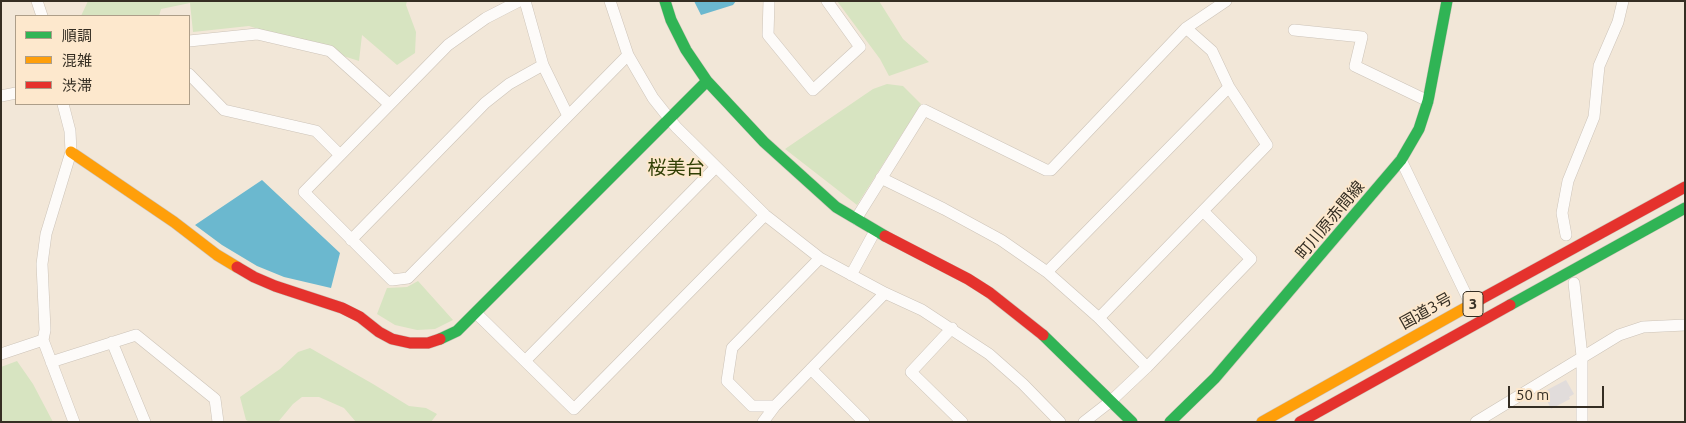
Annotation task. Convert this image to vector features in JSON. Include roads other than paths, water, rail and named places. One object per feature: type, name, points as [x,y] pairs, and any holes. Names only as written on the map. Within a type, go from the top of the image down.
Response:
[{"type":"main road","points":[[665,1],[671,20],[686,50],[707,82],[764,142],[836,207],[875,231],[925,255],[990,293],[1042,334],[1132,422]]},
{"type":"main road","name":"町川原赤間線","points":[[1170,422],[1222,371],[1401,160],[1420,129],[1428,101],[1447,1]]},
{"type":"main road","points":[[70,152],[174,222],[217,255],[254,277],[275,286],[342,308],[360,317],[379,332],[392,338],[410,343],[436,341],[457,331],[476,313],[707,82]]},
{"type":"main road","name":"国道3号","points":[[1262,422],[1685,187]]},
{"type":"main road","name":"3","points":[[1300,422],[1685,208]]},
{"type":"street","points":[[37,1],[42,15]]},
{"type":"street","points":[[519,1],[486,18],[448,45],[304,192],[392,280],[408,278],[628,54]]},
{"type":"street","points":[[525,1],[543,65],[568,116]]},
{"type":"street","points":[[610,1],[628,54],[653,98],[669,118],[765,215],[820,258],[922,310],[952,328],[989,354],[1023,384],[1060,422]]},
{"type":"street","points":[[769,1],[768,35],[813,90],[860,47],[827,1]]},
{"type":"street","points":[[856,219],[924,110],[1046,170],[1051,170],[1186,28],[1226,1]]},
{"type":"street","points":[[1566,235],[1562,213],[1568,181],[1594,118],[1599,66],[1618,22],[1623,1]]},
{"type":"street","points":[[1098,318],[1267,145],[1229,87],[1212,51],[1186,28]]},
{"type":"street","points":[[1294,30],[1362,37],[1355,66],[1428,101]]},
{"type":"street","points":[[190,40],[257,34],[330,51],[389,104]]},
{"type":"street","points":[[351,240],[485,103],[509,84],[543,65]]},
{"type":"street","points":[[190,75],[224,110],[316,131],[340,155]]},
{"type":"street","points":[[1047,272],[1229,87]]},
{"type":"street","points":[[1,96],[15,93]]},
{"type":"street","points":[[63,105],[70,131],[70,152],[46,234],[42,264],[45,330],[43,340],[74,422]]},
{"type":"street","points":[[1401,160],[1471,305]]},
{"type":"street","points":[[525,361],[716,167]]},
{"type":"street","points":[[881,178],[1001,240],[1047,272],[1098,318],[1147,367]]},
{"type":"street","points":[[1084,422],[1111,401],[1147,367],[1251,259],[1203,211]]},
{"type":"street","points":[[476,313],[574,410],[765,215]]},
{"type":"street","points":[[851,275],[875,231]]},
{"type":"street","points":[[775,406],[752,406],[727,381],[732,348],[820,258]]},
{"type":"street","points":[[1574,283],[1582,356],[1582,422]]},
{"type":"street","points":[[765,421],[775,406],[886,293]]},
{"type":"street","points":[[1476,422],[1619,335],[1643,327],[1685,325]]},
{"type":"street","points":[[952,328],[911,372],[962,422]]},
{"type":"street","points":[[51,362],[136,335],[215,399],[218,422]]},
{"type":"street","points":[[1,354],[43,340]]},
{"type":"street","points":[[112,342],[145,422]]},
{"type":"street","points":[[811,370],[864,422]]},
{"type":"water","points":[[694,1],[736,1],[733,5],[701,15]]},
{"type":"water","points":[[262,180],[340,253],[331,288],[284,277],[257,266],[222,245],[195,225]]},
{"type":"district","name":"桜美台","points":[[676,168]]}]
